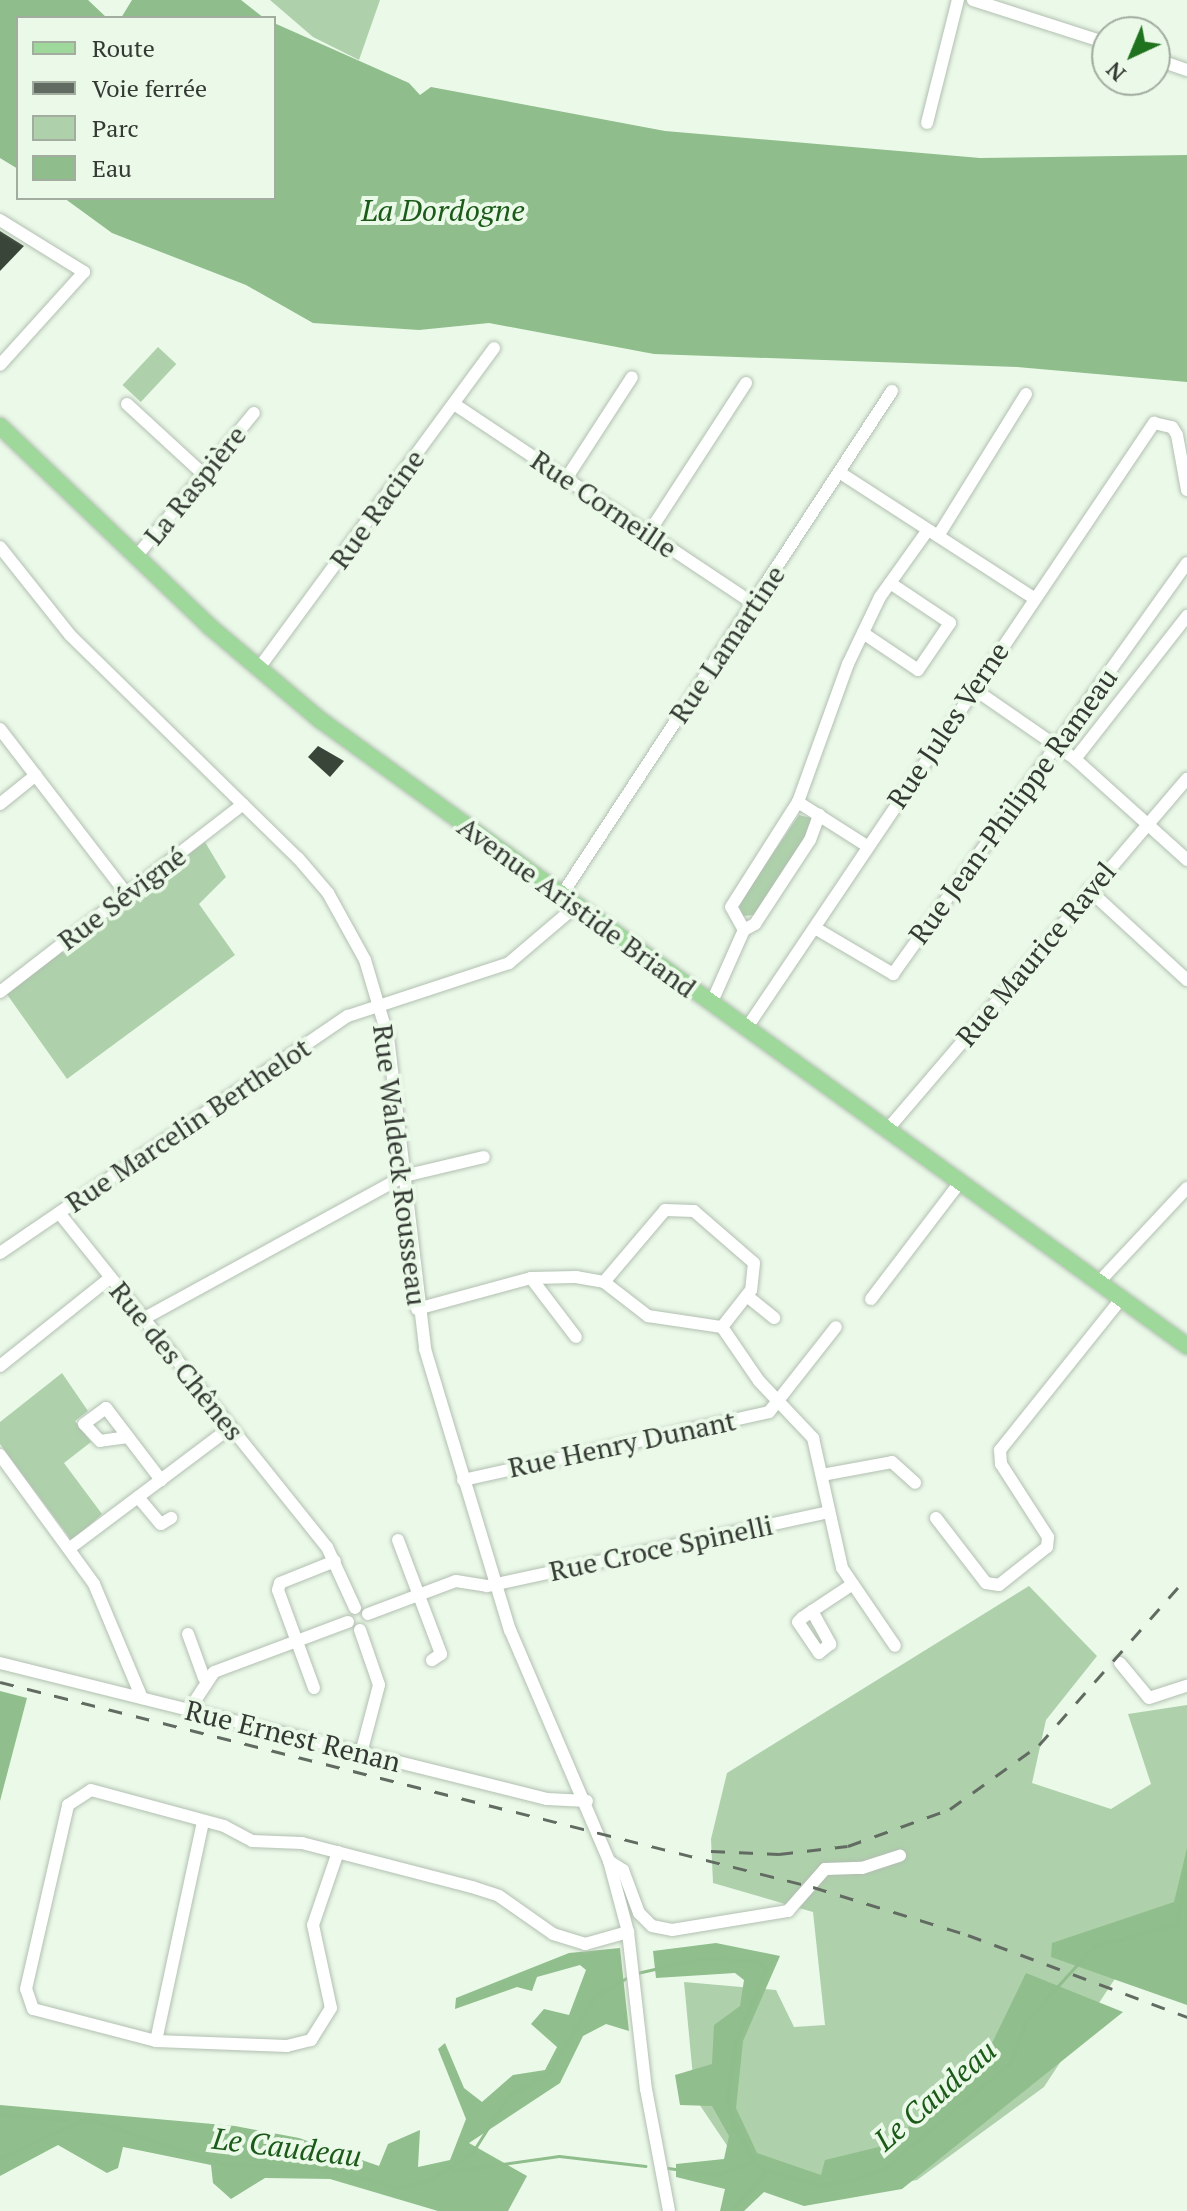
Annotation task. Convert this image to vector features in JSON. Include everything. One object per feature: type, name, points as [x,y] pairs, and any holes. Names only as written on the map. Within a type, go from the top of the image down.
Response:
[{"type":"main road","name":"Avenue Aristide Briand","points":[[0,426],[136,557],[259,668],[561,896],[1187,1346]]},
{"type":"street","points":[[927,123],[958,0]]},
{"type":"street","points":[[973,0],[1091,38]]},
{"type":"street","points":[[0,220],[84,272],[0,365]]},
{"type":"street","name":"Rue Racine","points":[[259,668],[494,348]]},
{"type":"street","points":[[566,479],[632,377]]},
{"type":"street","points":[[648,534],[746,383]]},
{"type":"street","name":"Rue Lamartine","points":[[561,896],[842,474],[892,391]]},
{"type":"street","points":[[744,930],[731,907],[798,802],[863,633],[890,583],[933,534],[1026,394]]},
{"type":"street","points":[[127,404],[203,474]]},
{"type":"street","name":"Rue Corneille","points":[[454,404],[754,604]]},
{"type":"street","name":"La Raspière","points":[[136,557],[254,413]]},
{"type":"street","name":"Rue Jules Verne","points":[[746,1029],[1154,423],[1172,427],[1183,443]]},
{"type":"street","points":[[1183,443],[1187,490]]},
{"type":"street","points":[[842,474],[1034,598]]},
{"type":"street","name":"Rue Waldeck Rousseau","points":[[0,547],[70,635],[243,804],[328,893],[365,960],[379,1004],[404,1176],[417,1309],[463,1480],[494,1584],[587,1801],[609,1861]]},
{"type":"street","name":"Rue Jean-Philippe Rameau","points":[[815,928],[893,974],[1187,563]]},
{"type":"street","points":[[863,633],[918,670],[950,623],[890,583]]},
{"type":"street","name":"Rue Jean-Philippe Rameau","points":[[1075,759],[1187,616]]},
{"type":"street","points":[[974,689],[1075,759],[1187,860]]},
{"type":"street","points":[[0,729],[126,893]]},
{"type":"street","points":[[0,804],[36,775]]},
{"type":"street","name":"Rue Maurice Ravel","points":[[887,1130],[1187,779]]},
{"type":"street","points":[[798,802],[867,846]]},
{"type":"street","name":"Rue Sévigné","points":[[3,985],[243,804]]},
{"type":"street","points":[[711,1004],[744,930],[778,888],[819,815]]},
{"type":"street","points":[[1089,890],[1187,980]]},
{"type":"street","name":"Rue Marcelin Berthelot","points":[[0,1253],[348,1016],[509,963],[576,906]]},
{"type":"street","points":[[143,1319],[404,1176],[484,1157]]},
{"type":"street","points":[[871,1299],[960,1182]]},
{"type":"street","points":[[1099,1282],[1187,1188]]},
{"type":"street","points":[[604,1282],[665,1210],[681,1208],[694,1211],[754,1263],[747,1296],[722,1327]]},
{"type":"street","name":"Rue des Chênes","points":[[60,1214],[335,1561],[355,1608]]},
{"type":"street","points":[[0,1366],[110,1278]]},
{"type":"street","points":[[531,1278],[576,1337]]},
{"type":"street","points":[[417,1309],[531,1278],[604,1282],[648,1316],[722,1327],[778,1403],[813,1438],[840,1560],[895,1646]]},
{"type":"street","points":[[747,1296],[774,1318]]},
{"type":"street","points":[[936,1518],[986,1583],[999,1585],[1047,1547],[1000,1450],[1121,1299]]},
{"type":"street","points":[[778,1403],[836,1327]]},
{"type":"street","name":"Rue Henry Dunant","points":[[463,1480],[769,1412],[778,1403]]},
{"type":"street","points":[[70,1548],[230,1428]]},
{"type":"street","points":[[128,1437],[161,1480]]},
{"type":"street","points":[[0,1455],[94,1584],[142,1698]]},
{"type":"street","points":[[822,1475],[892,1462],[915,1483]]},
{"type":"street","points":[[138,1497],[161,1524],[171,1518]]},
{"type":"street","name":"Rue Croce Spinelli","points":[[368,1614],[456,1581],[494,1584],[828,1512]]},
{"type":"street","points":[[398,1540],[441,1654],[432,1660]]},
{"type":"street","points":[[314,1688],[280,1583],[335,1561]]},
{"type":"street","points":[[812,1611],[853,1584]]},
{"type":"street","points":[[189,1710],[204,1678],[348,1622],[355,1608],[368,1614],[360,1630]]},
{"type":"street","points":[[348,1622],[360,1630],[379,1685],[361,1753]]},
{"type":"street","points":[[188,1634],[204,1678]]},
{"type":"street","name":"Rue Ernest Renan","points":[[0,1663],[547,1799],[587,1801]]},
{"type":"street","points":[[1120,1663],[1149,1698],[1187,1686]]},
{"type":"street","points":[[338,1852],[313,1925],[331,2008],[319,2032],[298,2046],[156,2041],[42,2014],[26,1989],[72,1799],[91,1790],[203,1821],[252,1841],[302,1843],[338,1852],[499,1896],[553,1934],[585,1944],[628,1932]]},
{"type":"street","points":[[156,2041],[203,1821]]},
{"type":"street","points":[[609,1861],[623,1870],[639,1913],[652,1926],[672,1930],[788,1911],[825,1869],[862,1868],[900,1856]]},
{"type":"street","points":[[609,1861],[628,1932],[646,2089],[669,2211]]},
{"type":"green space","points":[[270,0],[380,0],[359,60],[313,37]]},
{"type":"green space","points":[[158,347],[176,364],[141,402],[123,385]]},
{"type":"green space","points":[[799,815],[811,818],[813,826],[755,915],[743,916],[738,905]]},
{"type":"green space","points":[[205,842],[226,877],[199,904],[235,955],[67,1079],[6,993]]},
{"type":"green space","points":[[62,1373],[88,1411],[75,1421],[91,1442],[64,1463],[102,1514],[72,1541],[0,1444],[0,1422]]},
{"type":"green space","points":[[1029,1586],[1097,1656],[1046,1720],[1032,1783],[1111,1809],[1151,1784],[1128,1714],[1187,1705],[1187,1949],[1116,1977],[1044,2087],[917,2180],[828,2196],[755,2187],[695,2098],[684,1982],[776,1990],[794,2027],[825,2025],[813,1912],[713,1883],[711,1839],[727,1773]]},
{"type":"shaded area","points":[[0,1691],[27,1698],[0,1801]]},
{"type":"shaded area","points":[[1187,1848],[1187,2005],[1051,1957],[1052,1943],[1174,1902]]},
{"type":"shaded area","points":[[716,1943],[780,1956],[743,2041],[736,2108],[757,2153],[821,2175],[825,2160],[887,2145],[980,2068],[1026,1973],[1123,2012],[902,2189],[804,2206],[764,2192],[744,2211],[720,2211],[725,2189],[676,2177],[676,2164],[724,2159],[729,2136],[712,2106],[680,2105],[675,2075],[712,2064],[714,2025],[740,2006],[744,1980],[735,1973],[656,1978],[653,1951]]},
{"type":"shaded area","points":[[620,1948],[629,2031],[606,2024],[583,2036],[560,2083],[469,2143],[527,2176],[508,2211],[438,2211],[330,2179],[265,2178],[231,2199],[213,2183],[211,2165],[123,2147],[118,2168],[107,2173],[58,2145],[0,2176],[0,2105],[235,2126],[299,2138],[379,2166],[388,2144],[420,2130],[418,2167],[450,2160],[466,2119],[438,2049],[445,2043],[464,2088],[482,2102],[513,2075],[545,2070],[557,2047],[531,2024],[544,2009],[569,2015],[586,1970],[580,1965],[537,1977],[532,1991],[517,1987],[455,2009],[456,1998],[569,1953]]},
{"type":"water","points":[[0,0],[88,0],[105,16],[16,16],[16,168],[0,158]]},
{"type":"water","points":[[132,0],[241,0],[261,16],[122,16]]},
{"type":"water","name":"La Dordogne","points":[[276,24],[409,83],[420,95],[431,87],[665,131],[980,158],[1187,155],[1187,382],[1017,367],[654,354],[489,323],[419,330],[313,323],[246,285],[112,233],[67,200],[276,200]]},
{"type":"building","points":[[0,231],[24,246],[0,271]]},
{"type":"building","points":[[318,746],[344,761],[330,777],[308,757]]},
{"type":"waterway","name":"Le Caudeau","points":[[637,1973],[698,1959],[757,1960],[766,1969],[735,2043],[727,2098],[734,2129],[760,2168],[818,2185],[854,2180],[886,2167],[1011,2062],[1026,2021],[1094,1946],[1177,1924],[1187,1866]]},
{"type":"waterway","name":"Le Caudeau","points":[[0,2158],[86,2118],[223,2164],[321,2167],[399,2188],[429,2180],[472,2153],[508,2096],[549,2073],[594,1997],[630,1976]]},
{"type":"waterway","name":"Le Caudeau","points":[[0,2114],[68,2120]]},
{"type":"waterway","name":"Le Caudeau","points":[[452,2171],[559,2156],[645,2166]]},
{"type":"waterway","name":"Le Caudeau","points":[[668,2168],[717,2175],[753,2162]]},
{"type":"waterway","points":[[731,2211],[767,2170]]},
{"type":"railway","points":[[711,1851],[779,1854],[848,1846],[950,1809],[1039,1745],[1187,1577]]},
{"type":"railway","points":[[0,1682],[813,1887],[968,1935],[1187,2017]]}]
